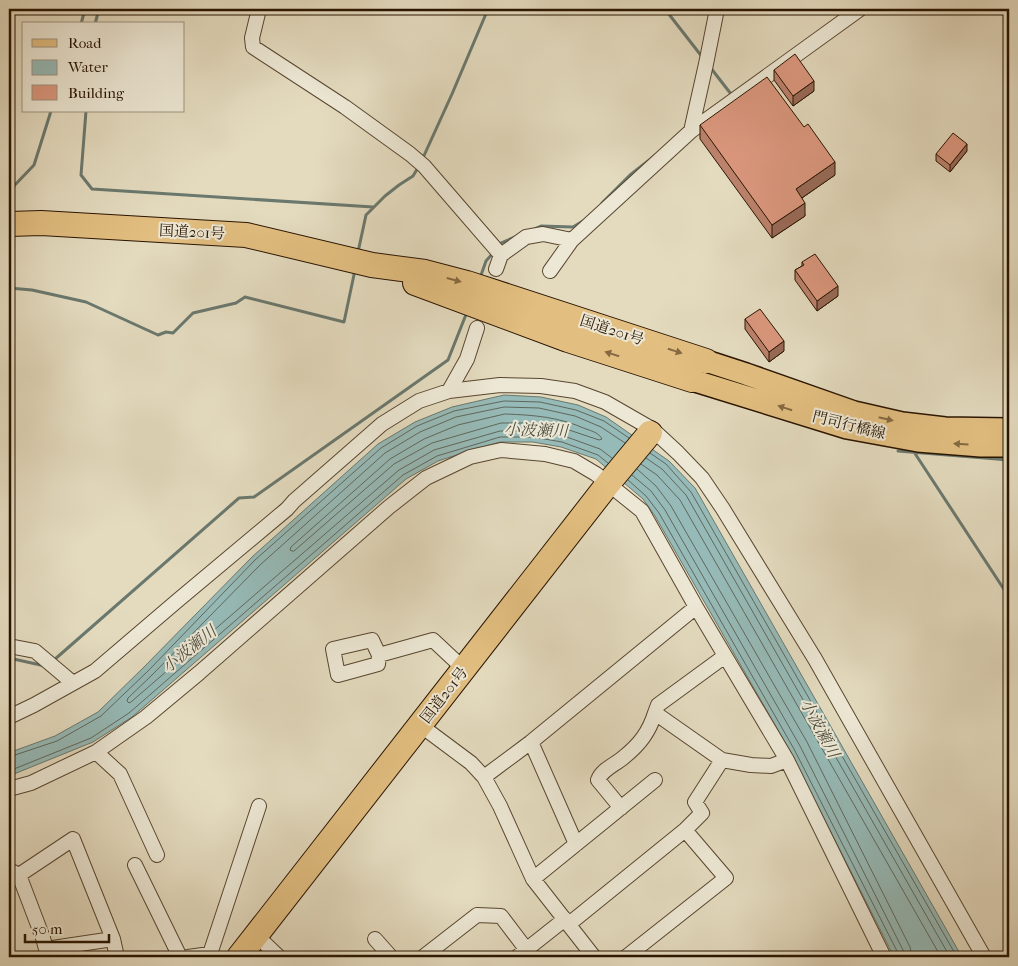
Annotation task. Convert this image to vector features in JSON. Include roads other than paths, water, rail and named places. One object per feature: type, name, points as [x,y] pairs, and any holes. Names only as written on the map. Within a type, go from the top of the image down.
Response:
[{"type":"highway","name":"国道201号","points":[[9,224],[41,223],[246,234],[372,265],[425,272],[467,283],[706,361]]},
{"type":"highway","name":"国道201号","points":[[372,265],[417,284],[568,340],[692,380]]},
{"type":"highway","name":"国道201号","points":[[238,957],[650,433]]},
{"type":"main road","name":"門司行橋線","points":[[706,361],[854,412],[902,423],[945,428],[1009,429]]},
{"type":"main road","name":"門司行橋線","points":[[692,380],[847,428],[918,441],[981,446],[1009,446]]},
{"type":"street","points":[[259,9],[252,38],[253,47],[345,107],[410,154],[424,166],[501,255]]},
{"type":"street","points":[[692,131],[717,9]]},
{"type":"street","points":[[550,271],[572,240],[692,131],[860,9]]},
{"type":"street","points":[[496,269],[501,255],[526,237],[543,234],[572,240]]},
{"type":"street","points":[[448,391],[467,358],[477,328]]},
{"type":"street","points":[[9,717],[95,671],[287,510],[294,501],[382,424],[420,401],[448,391],[500,385],[540,386],[575,391],[605,402],[652,429],[702,478],[816,659],[984,957]]},
{"type":"street","points":[[9,789],[32,783],[96,752],[146,717],[389,507],[426,478],[470,457],[501,450],[545,454],[574,461],[610,482],[642,511],[696,607],[787,760],[884,957]]},
{"type":"street","points":[[484,777],[531,742],[696,607]]},
{"type":"street","points":[[379,655],[433,640],[464,669]]},
{"type":"street","points":[[9,646],[35,651],[73,683]]},
{"type":"street","points":[[621,808],[598,780],[600,774],[624,757],[638,744],[650,728],[658,705],[725,656]]},
{"type":"street","points":[[655,713],[722,760],[771,766],[787,760]]},
{"type":"street","points":[[420,725],[471,763],[484,777],[500,806],[533,879],[594,957]]},
{"type":"street","points":[[531,742],[576,844]]},
{"type":"street","points":[[96,752],[120,774],[157,855]]},
{"type":"street","points":[[423,957],[477,915],[501,916],[522,953],[567,922],[685,830],[702,813],[695,802],[722,760]]},
{"type":"street","points":[[533,879],[655,780]]},
{"type":"street","points":[[188,957],[212,956],[259,806]]},
{"type":"street","points":[[626,957],[726,878],[685,830]]},
{"type":"street","points":[[113,939],[46,949],[43,938],[14,873],[73,839],[113,939],[117,957]]},
{"type":"street","points":[[135,865],[180,957]]},
{"type":"street","points":[[256,934],[279,957]]},
{"type":"street","points":[[375,939],[391,957]]},
{"type":"water","name":"小波瀬川","points":[[504,395],[541,397],[578,405],[606,417],[669,461],[695,488],[962,957],[894,957],[790,751],[655,516],[643,499],[596,459],[561,447],[533,442],[500,442],[438,461],[406,479],[132,717],[93,742],[9,776],[11,752],[55,736],[98,712],[252,557],[378,444],[415,422],[452,407]]},
{"type":"waterway","points":[[82,22],[85,9]]},
{"type":"waterway","points":[[96,22],[99,9]]},
{"type":"waterway","points":[[422,160],[488,9]]},
{"type":"waterway","points":[[668,13],[703,58]]},
{"type":"waterway","points":[[710,67],[731,94],[733,93]]},
{"type":"waterway","points":[[9,188],[12,188],[34,165],[51,112]]},
{"type":"waterway","points":[[86,112],[81,175],[92,189],[373,207]]},
{"type":"waterway","points":[[602,203],[630,175],[657,154]]},
{"type":"waterway","points":[[358,252],[366,215],[385,196],[413,176],[419,166]]},
{"type":"waterway","points":[[532,230],[541,226],[573,227],[583,221]]},
{"type":"waterway","points":[[498,246],[517,236]]},
{"type":"waterway","points":[[480,278],[486,261],[493,253]]},
{"type":"waterway","points":[[9,288],[32,290],[86,302],[158,335],[166,332],[173,333],[193,313],[236,303],[245,297],[344,322],[355,270]]},
{"type":"waterway","points":[[54,660],[239,498],[254,497],[448,360],[467,312]]},
{"type":"waterway","points":[[898,451],[1009,460]]},
{"type":"waterway","points":[[914,452],[1009,597]]},
{"type":"waterway","points":[[9,658],[45,666]]}]
